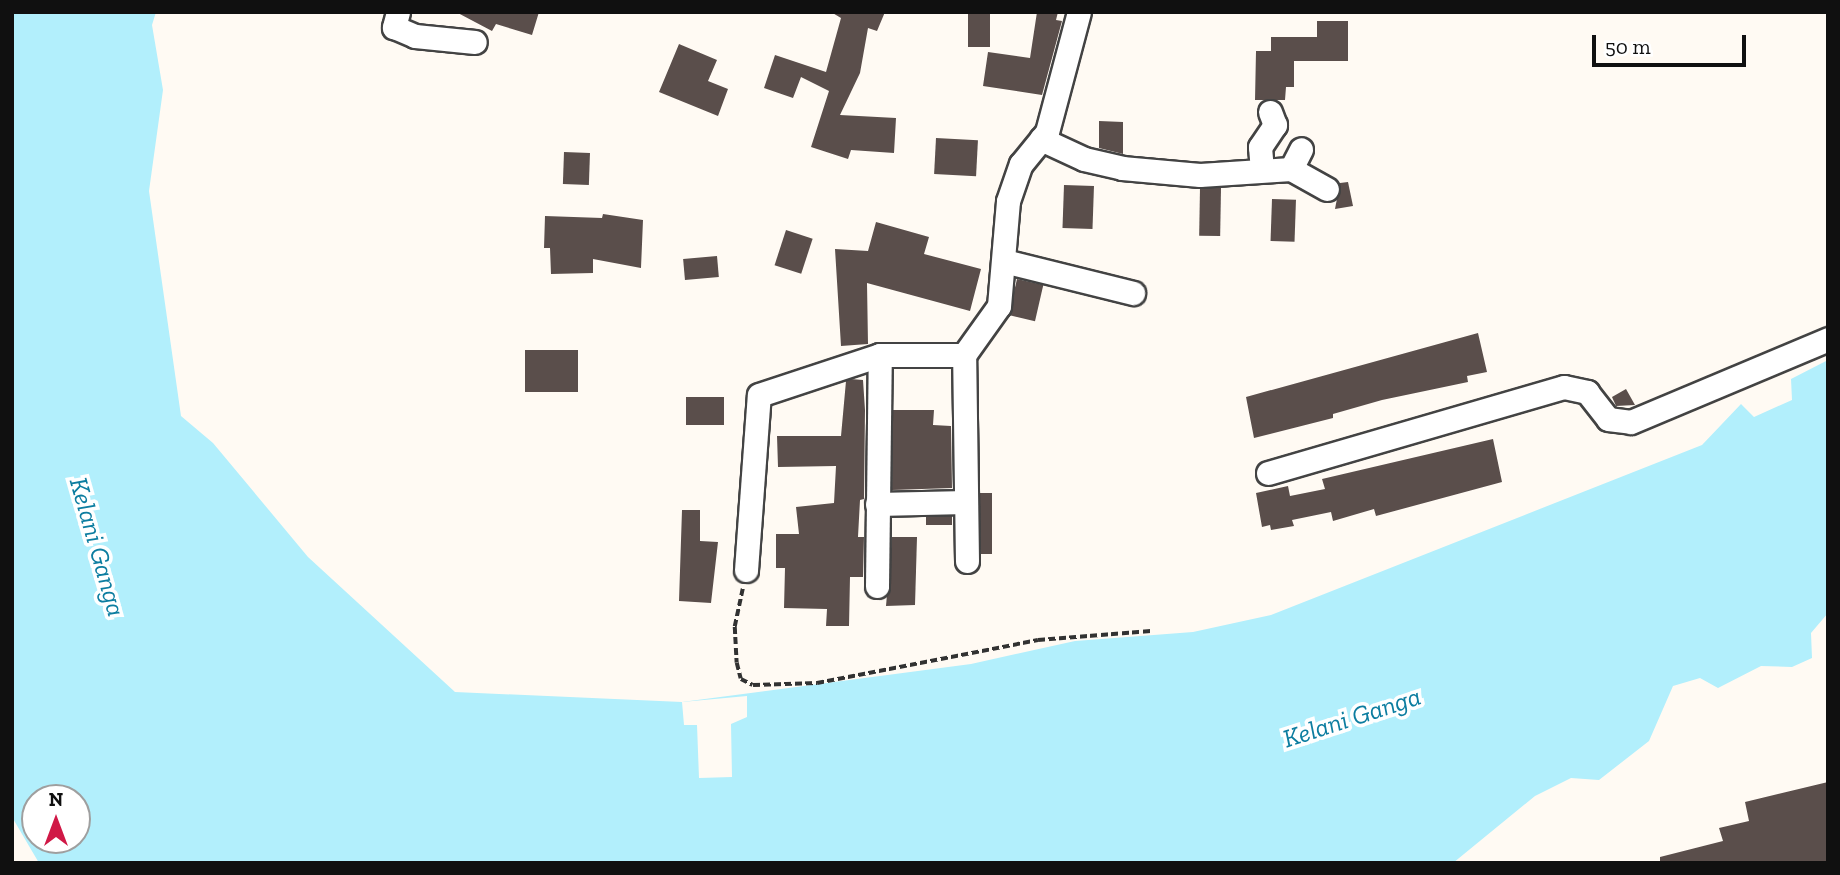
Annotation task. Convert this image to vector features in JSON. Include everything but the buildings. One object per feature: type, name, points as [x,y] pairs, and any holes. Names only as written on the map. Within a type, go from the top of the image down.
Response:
[{"type":"street","points":[[398,12],[394,27],[415,36],[475,42]]},
{"type":"street","points":[[967,561],[964,355],[999,306],[1008,201],[1021,164],[1041,139],[1063,81],[1079,12]]},
{"type":"street","points":[[1262,170],[1260,148],[1275,125],[1270,112]]},
{"type":"street","points":[[1041,139],[1084,159],[1122,168],[1200,175],[1262,170],[1296,159],[1327,189]]},
{"type":"street","points":[[1004,261],[1133,293]]},
{"type":"street","points":[[1268,473],[1564,387],[1587,392],[1608,419],[1631,422],[1828,339]]},
{"type":"street","points":[[746,569],[759,395],[880,355],[964,355]]},
{"type":"street","points":[[877,586],[880,355]]},
{"type":"street","points":[[877,504],[966,502]]},
{"type":"path","points":[[746,569],[735,627],[737,663],[740,679],[753,685],[817,683],[1038,640],[1151,631]]},
{"type":"water","name":"Kelani Ganga","points":[[12,12],[156,12],[152,25],[163,90],[149,191],[181,416],[213,443],[308,557],[455,692],[682,702],[971,664],[1075,641],[1193,632],[1271,615],[1702,445],[1741,404],[1754,417],[1792,400],[1791,379],[1828,360],[1828,613],[1811,633],[1812,658],[1792,667],[1761,666],[1718,688],[1700,678],[1673,686],[1649,741],[1599,780],[1571,778],[1535,796],[1453,863],[39,863],[34,854],[91,854],[91,784],[21,784],[21,832],[12,817]]},
{"type":"pier","points":[[747,696],[747,717],[731,724],[732,777],[699,778],[697,725],[684,725],[682,702]]}]
